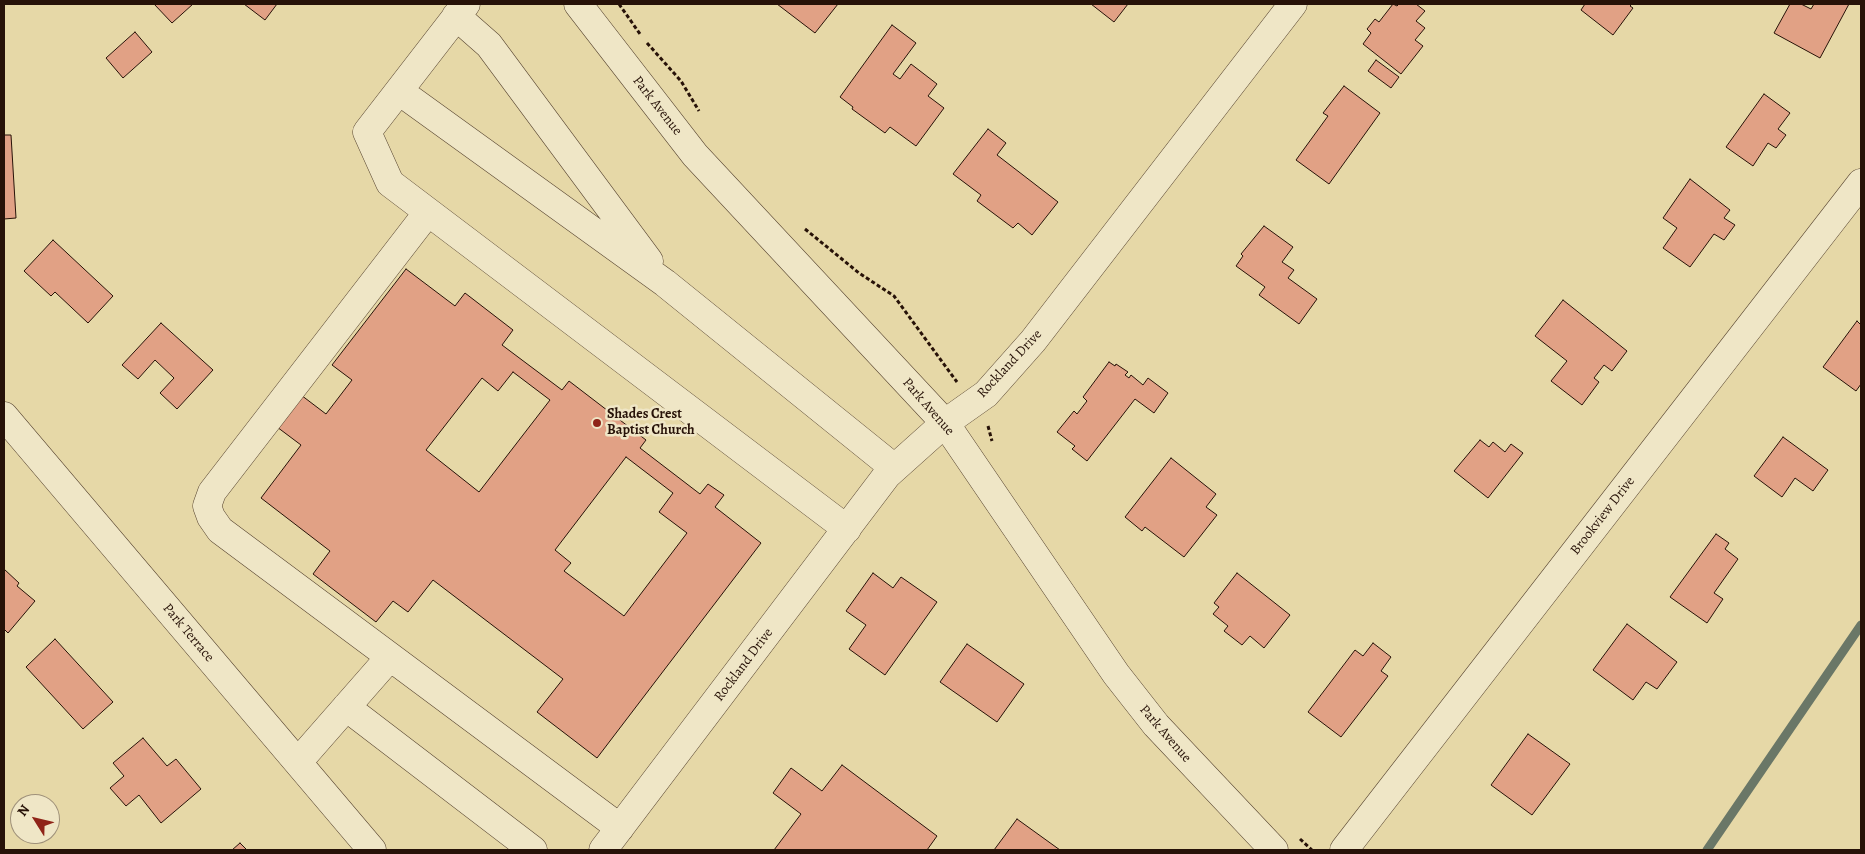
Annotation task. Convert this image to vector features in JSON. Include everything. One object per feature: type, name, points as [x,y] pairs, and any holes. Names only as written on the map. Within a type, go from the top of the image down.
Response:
[{"type":"street","name":"Park Avenue","points":[[578,4],[695,156],[944,422],[1116,674],[1156,725],[1274,850]]},
{"type":"street","name":"Rockland Drive","points":[[603,850],[893,467],[944,422],[986,394],[1033,341],[1293,4]]},
{"type":"street","points":[[665,283],[489,44],[461,10],[367,132],[390,183],[846,529]]},
{"type":"street","points":[[399,91],[665,283],[893,467]]},
{"type":"street","name":"Brookview Drive","points":[[1344,850],[1861,183]]},
{"type":"street","points":[[428,212],[212,492],[207,506],[211,517],[220,530],[620,828]]},
{"type":"street","name":"Park Terrace","points":[[4,416],[372,850]]},
{"type":"street","points":[[298,762],[390,657]]},
{"type":"street","points":[[346,707],[533,850]]},
{"type":"building","points":[[154,4],[193,4],[172,23]]},
{"type":"building","points":[[244,4],[277,4],[265,20]]},
{"type":"building","points":[[777,4],[838,4],[815,33]]},
{"type":"building","points":[[1091,4],[1128,4],[1114,22]]},
{"type":"building","points":[[1393,4],[1397,6],[1399,4],[1416,4],[1425,11],[1416,21],[1425,28],[1415,40],[1423,46],[1401,74],[1363,44],[1371,33],[1367,29],[1375,19],[1379,22]]},
{"type":"building","points":[[1585,4],[1632,4],[1630,6],[1633,8],[1613,35],[1581,10]]},
{"type":"building","points":[[1790,4],[1801,4],[1811,9],[1814,4],[1849,4],[1820,58],[1774,33]]},
{"type":"building","points":[[892,25],[916,43],[893,74],[900,79],[911,64],[937,84],[928,96],[944,108],[916,146],[890,127],[885,133],[852,109],[853,107],[840,97]]},
{"type":"building","points":[[135,32],[152,52],[123,78],[106,58]]},
{"type":"building","points":[[1376,60],[1399,77],[1391,88],[1368,71]]},
{"type":"building","points":[[1344,86],[1380,113],[1329,184],[1296,160],[1328,116],[1323,113]]},
{"type":"building","points":[[1764,94],[1790,113],[1778,129],[1786,135],[1776,148],[1768,143],[1753,166],[1726,147]]},
{"type":"building","points":[[988,129],[1006,143],[997,155],[1058,202],[1032,235],[1018,223],[1013,228],[977,201],[981,195],[953,174]]},
{"type":"building","points":[[4,135],[11,135],[16,218],[4,219]]},
{"type":"building","points":[[1690,179],[1730,210],[1724,218],[1735,225],[1724,240],[1714,234],[1690,267],[1663,248],[1677,228],[1663,218]]},
{"type":"building","points":[[1264,226],[1293,247],[1282,262],[1294,270],[1288,278],[1317,299],[1299,324],[1259,295],[1265,287],[1236,266],[1243,256],[1241,254]]},
{"type":"building","points":[[53,240],[113,296],[88,323],[55,292],[51,296],[24,271]]},
{"type":"building","points":[[406,269],[455,306],[465,293],[513,330],[502,345],[562,390],[569,381],[646,440],[640,448],[700,494],[708,484],[724,495],[715,507],[761,543],[597,758],[537,712],[563,679],[433,580],[408,612],[393,601],[376,622],[313,574],[330,551],[261,498],[301,445],[277,427],[301,395],[326,414],[352,380],[332,365]],"holes":[[[513,372],[550,400],[479,492],[426,450],[482,378],[498,391]],[[626,457],[673,493],[659,512],[687,533],[624,616],[564,571],[571,563],[555,550]]]},
{"type":"building","points":[[1563,300],[1627,351],[1612,371],[1604,365],[1594,378],[1599,382],[1582,405],[1551,381],[1567,361],[1535,336]]},
{"type":"building","points":[[1857,321],[1861,325],[1861,384],[1856,391],[1823,367]]},
{"type":"building","points":[[161,323],[213,370],[177,409],[160,393],[174,378],[155,360],[138,379],[122,365]]},
{"type":"building","points":[[1109,362],[1128,372],[1125,375],[1129,378],[1131,375],[1143,385],[1148,378],[1168,393],[1154,413],[1135,399],[1087,461],[1072,449],[1075,446],[1057,432],[1074,411],[1077,414],[1087,401],[1083,397]]},
{"type":"building","points":[[1783,437],[1828,470],[1813,491],[1795,478],[1782,497],[1754,476]]},
{"type":"building","points":[[1480,440],[1489,447],[1493,442],[1505,452],[1511,444],[1523,453],[1488,498],[1454,471]]},
{"type":"building","points":[[1171,458],[1216,494],[1206,507],[1217,515],[1184,557],[1145,527],[1142,531],[1125,517]]},
{"type":"building","points":[[1716,534],[1729,543],[1725,549],[1738,559],[1714,593],[1723,599],[1707,623],[1670,597]]},
{"type":"building","points":[[4,569],[19,583],[17,586],[35,601],[8,633],[4,629]]},
{"type":"building","points":[[873,573],[893,588],[901,577],[937,602],[885,675],[849,649],[866,625],[846,611]]},
{"type":"building","points":[[1237,573],[1290,615],[1264,648],[1250,636],[1242,645],[1224,631],[1228,626],[1213,614],[1219,607],[1214,603]]},
{"type":"building","points":[[1627,624],[1677,662],[1657,689],[1646,682],[1633,700],[1593,670]]},
{"type":"building","points":[[55,639],[113,702],[83,729],[26,667]]},
{"type":"building","points":[[1373,643],[1391,657],[1381,671],[1388,676],[1341,737],[1308,712],[1355,650],[1363,656]]},
{"type":"building","points":[[967,644],[1024,684],[997,722],[940,682]]},
{"type":"building","points":[[1528,734],[1570,764],[1532,815],[1491,785]]},
{"type":"building","points":[[143,738],[167,766],[176,759],[201,789],[161,823],[139,795],[126,806],[110,788],[124,776],[113,763]]},
{"type":"building","points":[[842,765],[937,836],[927,850],[774,850],[801,814],[773,793],[791,768],[822,791]]},
{"type":"building","points":[[1017,819],[1060,850],[994,850]]},
{"type":"building","points":[[240,843],[247,850],[232,850]]},
{"type":"waterway","points":[[1707,850],[1861,625]]},
{"type":"place","name":"Shades Crest Baptist Church","points":[[597,423]]}]
